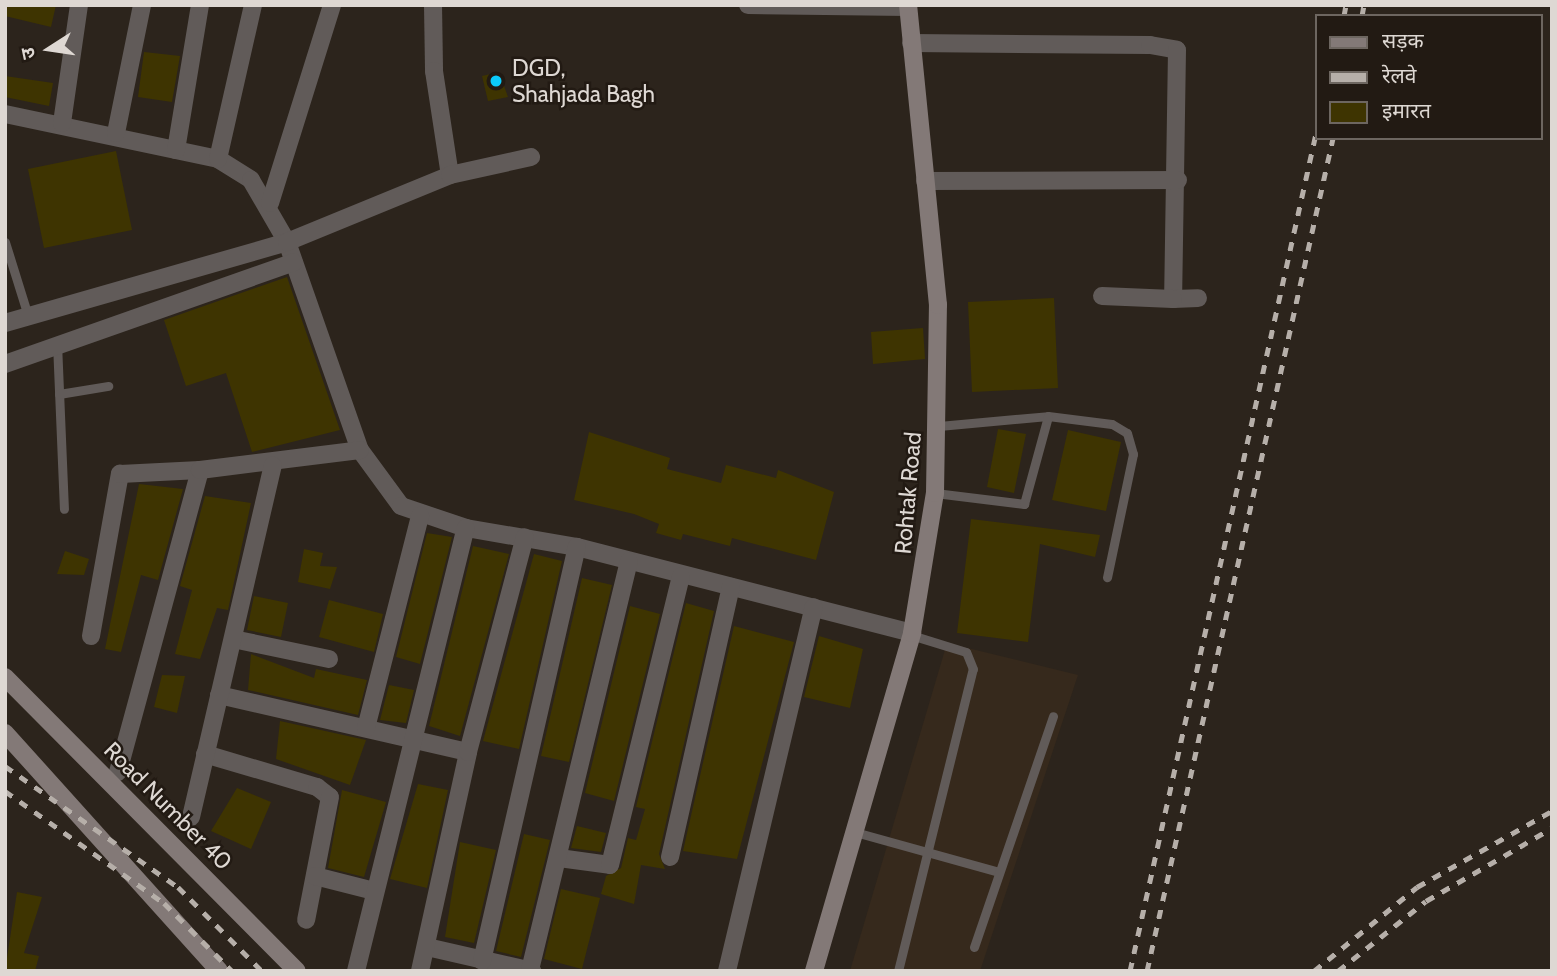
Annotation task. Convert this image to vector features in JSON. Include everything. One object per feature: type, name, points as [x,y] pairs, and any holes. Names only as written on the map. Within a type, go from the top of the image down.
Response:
[{"type":"street","points":[[62,123],[79,5]]},
{"type":"street","points":[[116,132],[142,5]]},
{"type":"street","points":[[176,150],[200,5]]},
{"type":"street","points":[[218,159],[253,5]]},
{"type":"street","points":[[270,203],[332,5]]},
{"type":"street","points":[[433,5],[435,71],[450,175]]},
{"type":"street","points":[[748,5],[908,6]]},
{"type":"street","name":"Rohtak Road","points":[[814,971],[912,634],[935,493],[939,426],[938,305],[908,6]]},
{"type":"street","points":[[911,43],[1150,45],[1177,50],[1178,180],[1173,299]]},
{"type":"street","points":[[5,114],[116,132],[218,159],[236,167],[270,203],[294,262],[360,450],[383,489],[420,516],[466,528],[577,547],[681,577],[814,607],[912,634]]},
{"type":"street","points":[[5,323],[286,242],[450,175],[531,157]]},
{"type":"street","points":[[925,181],[1178,180]]},
{"type":"street","points":[[5,364],[57,342],[294,262]]},
{"type":"street","points":[[1101,296],[1198,299]]},
{"type":"street","points":[[91,636],[120,474],[273,465],[360,450]]},
{"type":"street","points":[[191,817],[273,465]]},
{"type":"street","points":[[118,772],[200,470]]},
{"type":"street","points":[[366,728],[420,516]]},
{"type":"street","points":[[356,971],[410,739],[466,528]]},
{"type":"street","points":[[420,971],[468,752],[525,537]]},
{"type":"street","points":[[482,961],[577,547]]},
{"type":"street","points":[[427,947],[531,970],[629,562]]},
{"type":"street","points":[[559,858],[610,866],[681,577]]},
{"type":"street","points":[[670,857],[731,587]]},
{"type":"street","points":[[727,971],[814,607]]},
{"type":"street","points":[[233,639],[329,659]]},
{"type":"street","name":"Road Number 40","points":[[5,677],[297,971]]},
{"type":"street","points":[[219,695],[468,752]]},
{"type":"street","points":[[5,733],[219,971]]},
{"type":"street","points":[[205,754],[325,791],[331,804],[306,920]]},
{"type":"street","points":[[315,876],[374,891]]},
{"type":"lane","points":[[5,242],[28,317]]},
{"type":"lane","points":[[57,342],[64,509]]},
{"type":"lane","points":[[59,394],[108,386]]},
{"type":"lane","points":[[939,426],[1048,416],[1112,424],[1131,439],[1107,577]]},
{"type":"lane","points":[[935,493],[1024,504],[1048,416]]},
{"type":"lane","points":[[898,971],[973,669],[966,652],[912,634]]},
{"type":"lane","points":[[974,947],[1053,716]]},
{"type":"lane","points":[[855,832],[999,872]]},
{"type":"shaded area","points":[[947,643],[1078,675],[980,971],[850,971]]},
{"type":"building","points":[[5,5],[56,5],[51,27],[5,16]]},
{"type":"building","points":[[144,52],[180,56],[172,102],[138,97]]},
{"type":"building","points":[[499,72],[508,97],[488,101],[482,76]]},
{"type":"building","points":[[5,76],[53,83],[49,106],[5,97]]},
{"type":"building","points":[[116,151],[132,230],[44,248],[28,169]]},
{"type":"building","points":[[287,277],[340,430],[252,452],[226,373],[186,386],[164,320]]},
{"type":"building","points":[[1054,298],[1058,388],[972,392],[968,302]]},
{"type":"building","points":[[923,328],[925,359],[873,364],[871,332]]},
{"type":"building","points":[[998,429],[1026,434],[1014,493],[987,487]]},
{"type":"building","points":[[1068,430],[1121,442],[1106,511],[1052,500]]},
{"type":"building","points":[[589,432],[670,458],[667,469],[721,483],[726,465],[776,478],[778,470],[834,492],[816,560],[732,538],[730,546],[683,534],[681,540],[656,533],[659,524],[634,514],[574,500]]},
{"type":"building","points":[[139,484],[183,489],[158,580],[141,575],[121,652],[105,649]]},
{"type":"building","points":[[205,496],[251,503],[228,610],[217,608],[200,659],[175,654],[192,590],[180,586]]},
{"type":"building","points":[[971,519],[1100,535],[1095,557],[1040,544],[1028,642],[957,633]]},
{"type":"building","points":[[427,533],[452,537],[420,664],[396,657]]},
{"type":"building","points":[[473,546],[509,554],[460,736],[429,726]]},
{"type":"building","points":[[304,549],[323,553],[320,566],[337,567],[330,589],[298,582]]},
{"type":"building","points":[[65,551],[89,559],[84,575],[57,574]]},
{"type":"building","points":[[534,554],[562,561],[519,749],[483,741]]},
{"type":"building","points":[[582,578],[612,585],[569,762],[541,756]]},
{"type":"building","points":[[254,596],[288,603],[281,637],[247,630]]},
{"type":"building","points":[[329,600],[383,614],[374,652],[319,637]]},
{"type":"building","points":[[686,603],[714,611],[659,854],[665,869],[641,865],[634,904],[601,894],[606,876],[621,868],[628,838],[636,840],[645,809],[636,807]]},
{"type":"building","points":[[630,606],[660,614],[614,801],[585,793]]},
{"type":"building","points":[[734,626],[794,642],[737,859],[683,851]]},
{"type":"building","points":[[819,636],[863,649],[850,708],[804,697]]},
{"type":"building","points":[[251,654],[314,678],[316,669],[367,680],[358,715],[248,690]]},
{"type":"building","points":[[162,675],[185,676],[177,713],[154,707]]},
{"type":"building","points":[[389,685],[414,690],[406,723],[380,720]]},
{"type":"building","points":[[280,721],[366,740],[350,785],[276,759]]},
{"type":"building","points":[[418,784],[448,790],[427,888],[390,879]]},
{"type":"building","points":[[237,788],[271,802],[251,849],[211,831]]},
{"type":"building","points":[[342,790],[386,802],[364,877],[328,868]]},
{"type":"building","points":[[577,826],[606,833],[601,852],[571,848]]},
{"type":"building","points":[[524,834],[550,840],[521,957],[496,951]]},
{"type":"building","points":[[460,842],[496,850],[474,943],[445,937]]},
{"type":"building","points":[[561,889],[600,898],[582,969],[544,959]]},
{"type":"building","points":[[17,892],[42,897],[24,953],[39,956],[35,971],[5,971]]},
{"type":"railway","points":[[1344,14],[1346,5]]},
{"type":"railway","points":[[1362,14],[1364,5]]},
{"type":"railway","points":[[1130,971],[1316,134]]},
{"type":"railway","points":[[1147,971],[1333,140]]},
{"type":"railway","points":[[5,766],[178,887],[262,971]]},
{"type":"railway","points":[[5,791],[164,903],[232,971]]},
{"type":"railway","points":[[1314,971],[1417,887],[1552,811]]},
{"type":"railway","points":[[1338,971],[1426,901],[1552,828]]},
{"type":"place","name":"DGD, Shahjada Bagh","points":[[496,81]]}]
